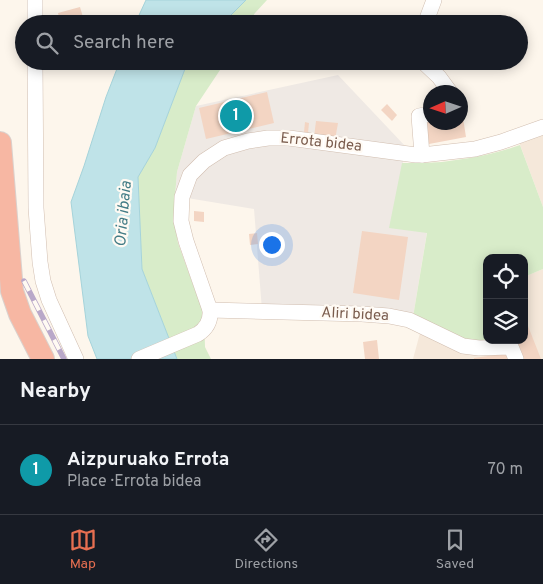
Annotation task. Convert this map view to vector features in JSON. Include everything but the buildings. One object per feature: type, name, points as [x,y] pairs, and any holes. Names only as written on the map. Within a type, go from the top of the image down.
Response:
[{"type":"highway","points":[[0,143],[11,283],[20,314],[43,359]]},
{"type":"street","points":[[35,0],[35,15]]},
{"type":"street","points":[[428,15],[434,0]]},
{"type":"street","points":[[35,70],[36,208],[40,262],[49,300],[76,359]]},
{"type":"street","points":[[431,70],[444,85]]},
{"type":"street","points":[[422,155],[419,116],[423,115]]},
{"type":"street","name":"Errota bidea","points":[[210,310],[181,221],[182,198],[190,176],[204,161],[224,148],[248,141],[268,138],[289,138],[416,155],[440,154],[475,149],[543,127]]},
{"type":"street","points":[[139,359],[198,334],[208,324],[210,310]]},
{"type":"street","name":"Aliri bidea","points":[[210,310],[390,316],[409,320],[463,346],[479,348],[512,347],[516,359]]},
{"type":"shaded area","points":[[338,75],[406,147],[390,227],[427,232],[413,317],[262,310],[254,209],[175,196],[177,172],[196,106]]},
{"type":"shaded area","points":[[543,121],[543,207],[515,131]]},
{"type":"shaded area","points":[[543,269],[543,359],[413,359],[423,322],[466,343],[483,341],[483,344],[528,344],[528,275]]},
{"type":"green space","points":[[246,0],[267,0],[254,15],[231,15]]},
{"type":"green space","points":[[185,70],[220,70],[196,106],[177,172],[174,221],[178,243],[204,315],[205,347],[211,359],[177,359],[142,269],[138,177],[155,148]]},
{"type":"green space","points":[[520,145],[543,207],[543,269],[528,275],[528,254],[483,254],[483,341],[466,343],[413,317],[427,233],[389,228],[402,163],[437,162],[491,154]]},
{"type":"water","points":[[146,0],[246,0],[231,15],[139,15]]},
{"type":"water","name":"Oria ibaia","points":[[116,70],[185,70],[155,148],[138,177],[142,269],[177,359],[97,359],[88,336],[71,202]]},
{"type":"railway","points":[[24,281],[64,359]]},
{"type":"place","name":"Aizpuruako Errota","points":[[236,116]]}]
